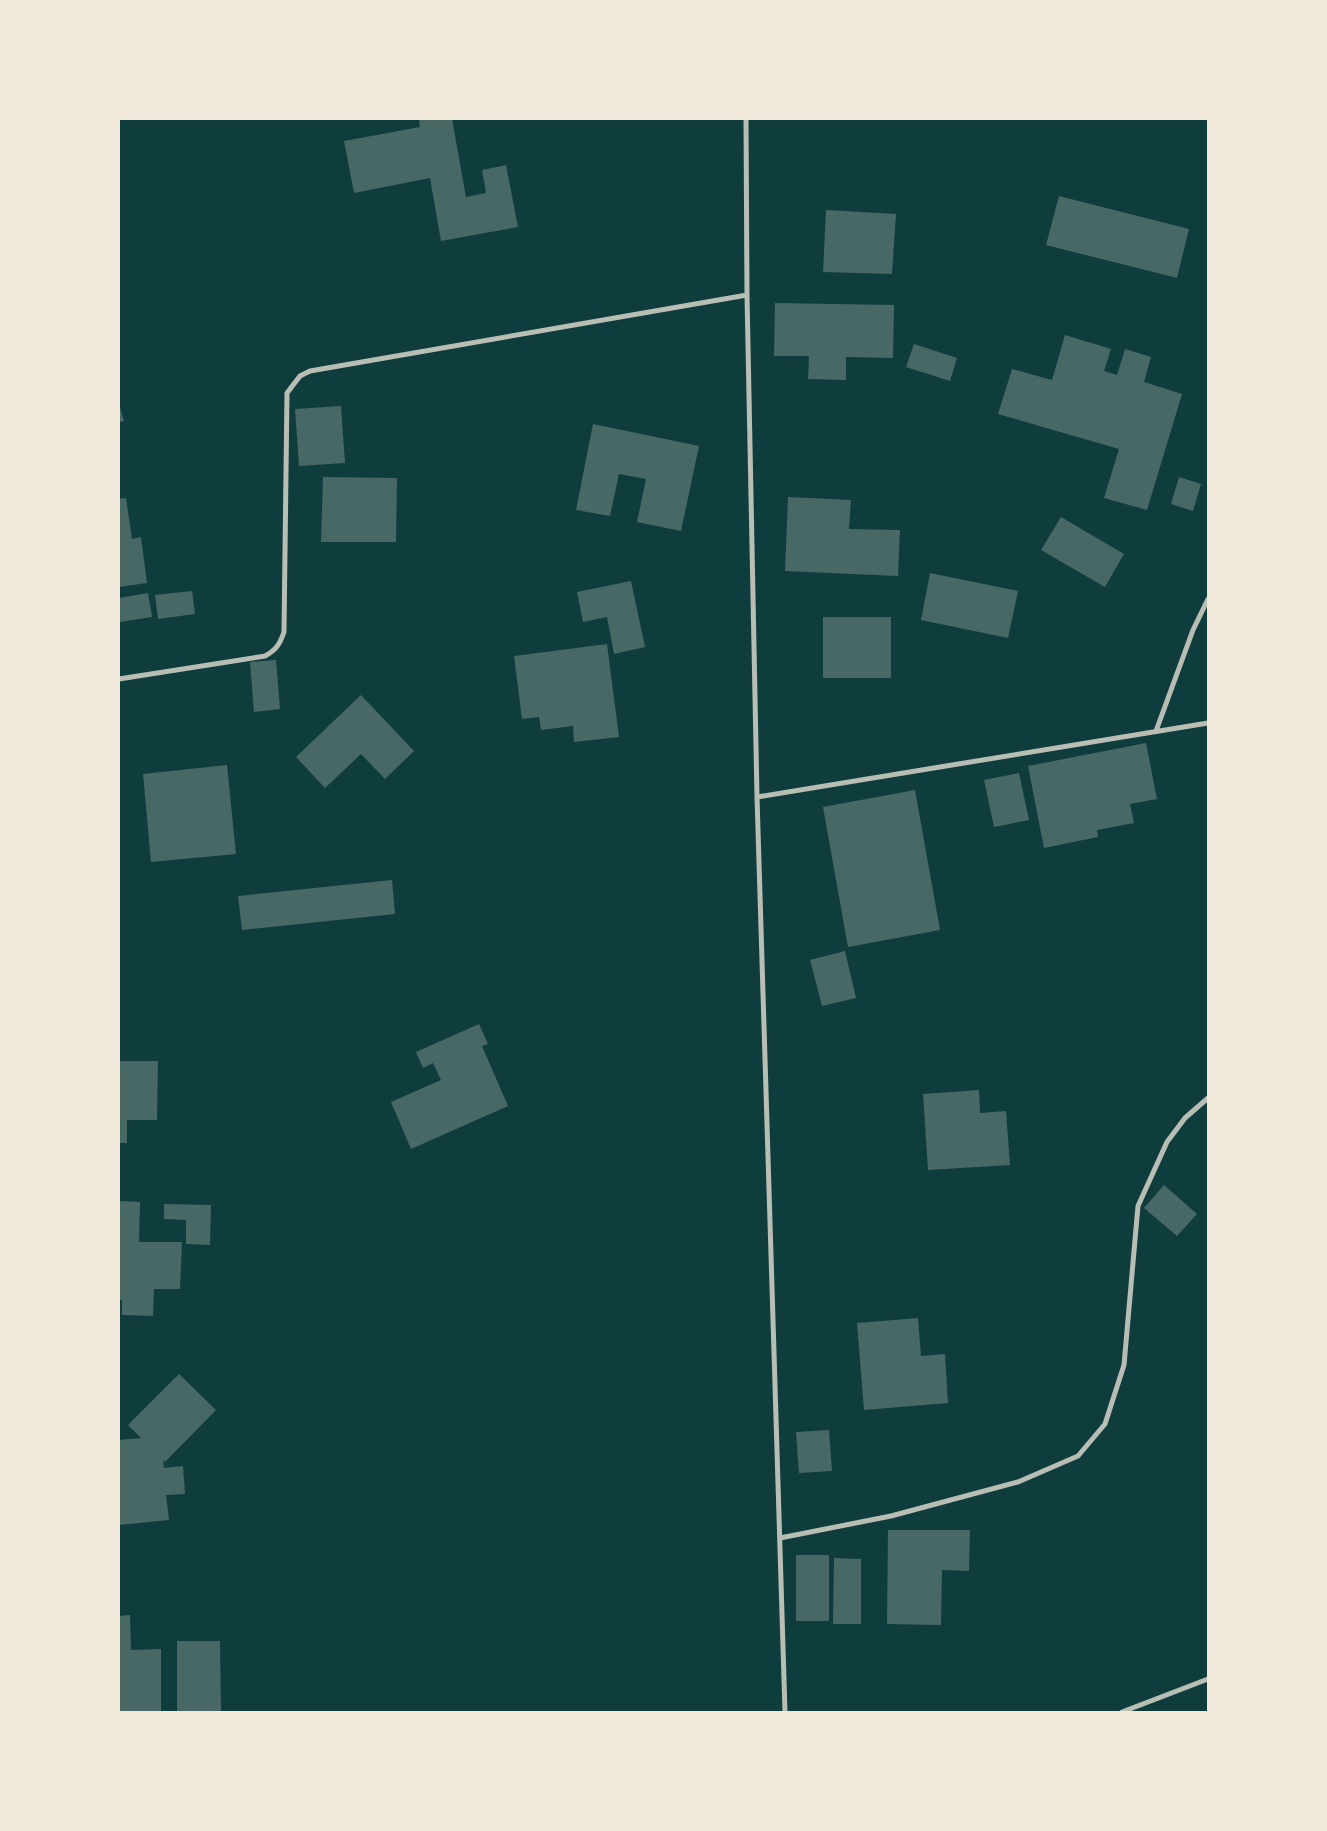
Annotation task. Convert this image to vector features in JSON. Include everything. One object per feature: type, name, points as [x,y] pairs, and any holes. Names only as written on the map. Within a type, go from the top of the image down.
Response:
[{"type":"street","points":[[746,119],[747,295],[757,797],[786,1712]]},
{"type":"street","points":[[119,679],[264,656],[274,651],[280,643],[284,632],[287,393],[300,376],[319,369],[747,295]]},
{"type":"street","points":[[1156,731],[1193,630],[1208,599]]},
{"type":"street","points":[[757,797],[1208,723]]},
{"type":"street","points":[[780,1538],[891,1516],[1009,1485],[1078,1456],[1105,1424],[1124,1365],[1138,1206],[1167,1142],[1185,1118],[1208,1098]]},
{"type":"street","points":[[1122,1712],[1208,1679]]},
{"type":"building","points":[[419,119],[452,119],[466,197],[486,193],[482,170],[506,165],[518,227],[441,241],[430,178],[354,193],[344,141],[420,127]]},
{"type":"building","points":[[1059,196],[1189,229],[1177,278],[1046,245]]},
{"type":"building","points":[[826,210],[896,214],[892,274],[823,272]]},
{"type":"building","points":[[775,303],[894,305],[893,358],[846,357],[846,380],[808,379],[809,356],[774,356]]},
{"type":"building","points":[[1065,335],[1111,349],[1104,371],[1117,375],[1125,349],[1151,357],[1144,382],[1182,394],[1147,510],[1104,498],[1119,449],[998,414],[1012,369],[1052,380]]},
{"type":"building","points":[[914,344],[957,358],[950,381],[906,367]]},
{"type":"building","points":[[119,404],[124,421],[119,422]]},
{"type":"building","points":[[341,406],[345,463],[299,466],[295,409]]},
{"type":"building","points":[[593,424],[699,446],[681,531],[637,522],[646,479],[619,474],[610,516],[576,510]]},
{"type":"building","points":[[323,477],[397,478],[396,542],[321,542]]},
{"type":"building","points":[[1179,477],[1201,484],[1193,511],[1171,504]]},
{"type":"building","points":[[788,497],[851,500],[849,529],[900,530],[898,576],[785,571]]},
{"type":"building","points":[[126,498],[132,539],[141,537],[147,583],[119,587],[119,499]]},
{"type":"building","points":[[1061,517],[1124,554],[1105,587],[1041,550]]},
{"type":"building","points":[[930,573],[1018,591],[1008,638],[921,620]]},
{"type":"building","points":[[631,581],[645,647],[614,654],[607,617],[583,622],[577,592]]},
{"type":"building","points":[[192,591],[195,614],[158,619],[155,595]]},
{"type":"building","points":[[148,593],[152,617],[120,622],[119,598]]},
{"type":"building","points":[[823,617],[891,617],[891,678],[823,678]]},
{"type":"building","points":[[607,644],[619,737],[574,742],[573,726],[541,730],[539,717],[522,719],[514,656]]},
{"type":"building","points":[[276,660],[280,709],[254,712],[250,662]]},
{"type":"building","points":[[361,695],[414,751],[385,779],[361,754],[325,788],[296,757]]},
{"type":"building","points":[[1146,743],[1157,799],[1130,804],[1134,823],[1097,830],[1098,837],[1044,848],[1028,766]]},
{"type":"building","points":[[227,765],[236,854],[151,862],[143,774]]},
{"type":"building","points":[[1019,773],[1029,820],[994,827],[984,780]]},
{"type":"building","points":[[915,790],[940,930],[848,947],[823,807]]},
{"type":"building","points":[[392,880],[395,914],[242,930],[238,896]]},
{"type":"building","points":[[845,951],[856,998],[822,1006],[810,960]]},
{"type":"building","points":[[479,1024],[488,1044],[482,1046],[508,1106],[411,1149],[391,1102],[441,1080],[433,1063],[423,1068],[416,1052]]},
{"type":"building","points":[[119,1061],[158,1061],[157,1120],[127,1120],[127,1143],[119,1143]]},
{"type":"building","points":[[979,1090],[980,1113],[1006,1111],[1010,1165],[928,1170],[923,1094]]},
{"type":"building","points":[[1164,1185],[1197,1214],[1177,1236],[1144,1208]]},
{"type":"building","points":[[119,1201],[140,1202],[139,1242],[182,1242],[180,1289],[154,1289],[153,1316],[122,1315],[122,1300],[119,1300]]},
{"type":"building","points":[[164,1204],[211,1205],[210,1245],[186,1244],[186,1220],[164,1219]]},
{"type":"building","points":[[918,1318],[921,1356],[945,1354],[948,1403],[864,1410],[857,1323]]},
{"type":"building","points":[[179,1374],[216,1410],[165,1462],[163,1460],[164,1468],[183,1466],[185,1494],[166,1495],[169,1520],[119,1525],[119,1440],[141,1438],[128,1425]]},
{"type":"building","points":[[829,1430],[832,1471],[799,1473],[796,1432]]},
{"type":"building","points":[[888,1530],[970,1530],[969,1571],[942,1570],[941,1625],[887,1624]]},
{"type":"building","points":[[796,1555],[829,1555],[829,1621],[796,1621]]},
{"type":"building","points":[[834,1558],[861,1559],[861,1624],[833,1624]]},
{"type":"building","points":[[130,1615],[131,1650],[161,1649],[161,1712],[119,1712],[119,1616]]},
{"type":"building","points":[[177,1641],[220,1641],[221,1712],[177,1712]]}]
